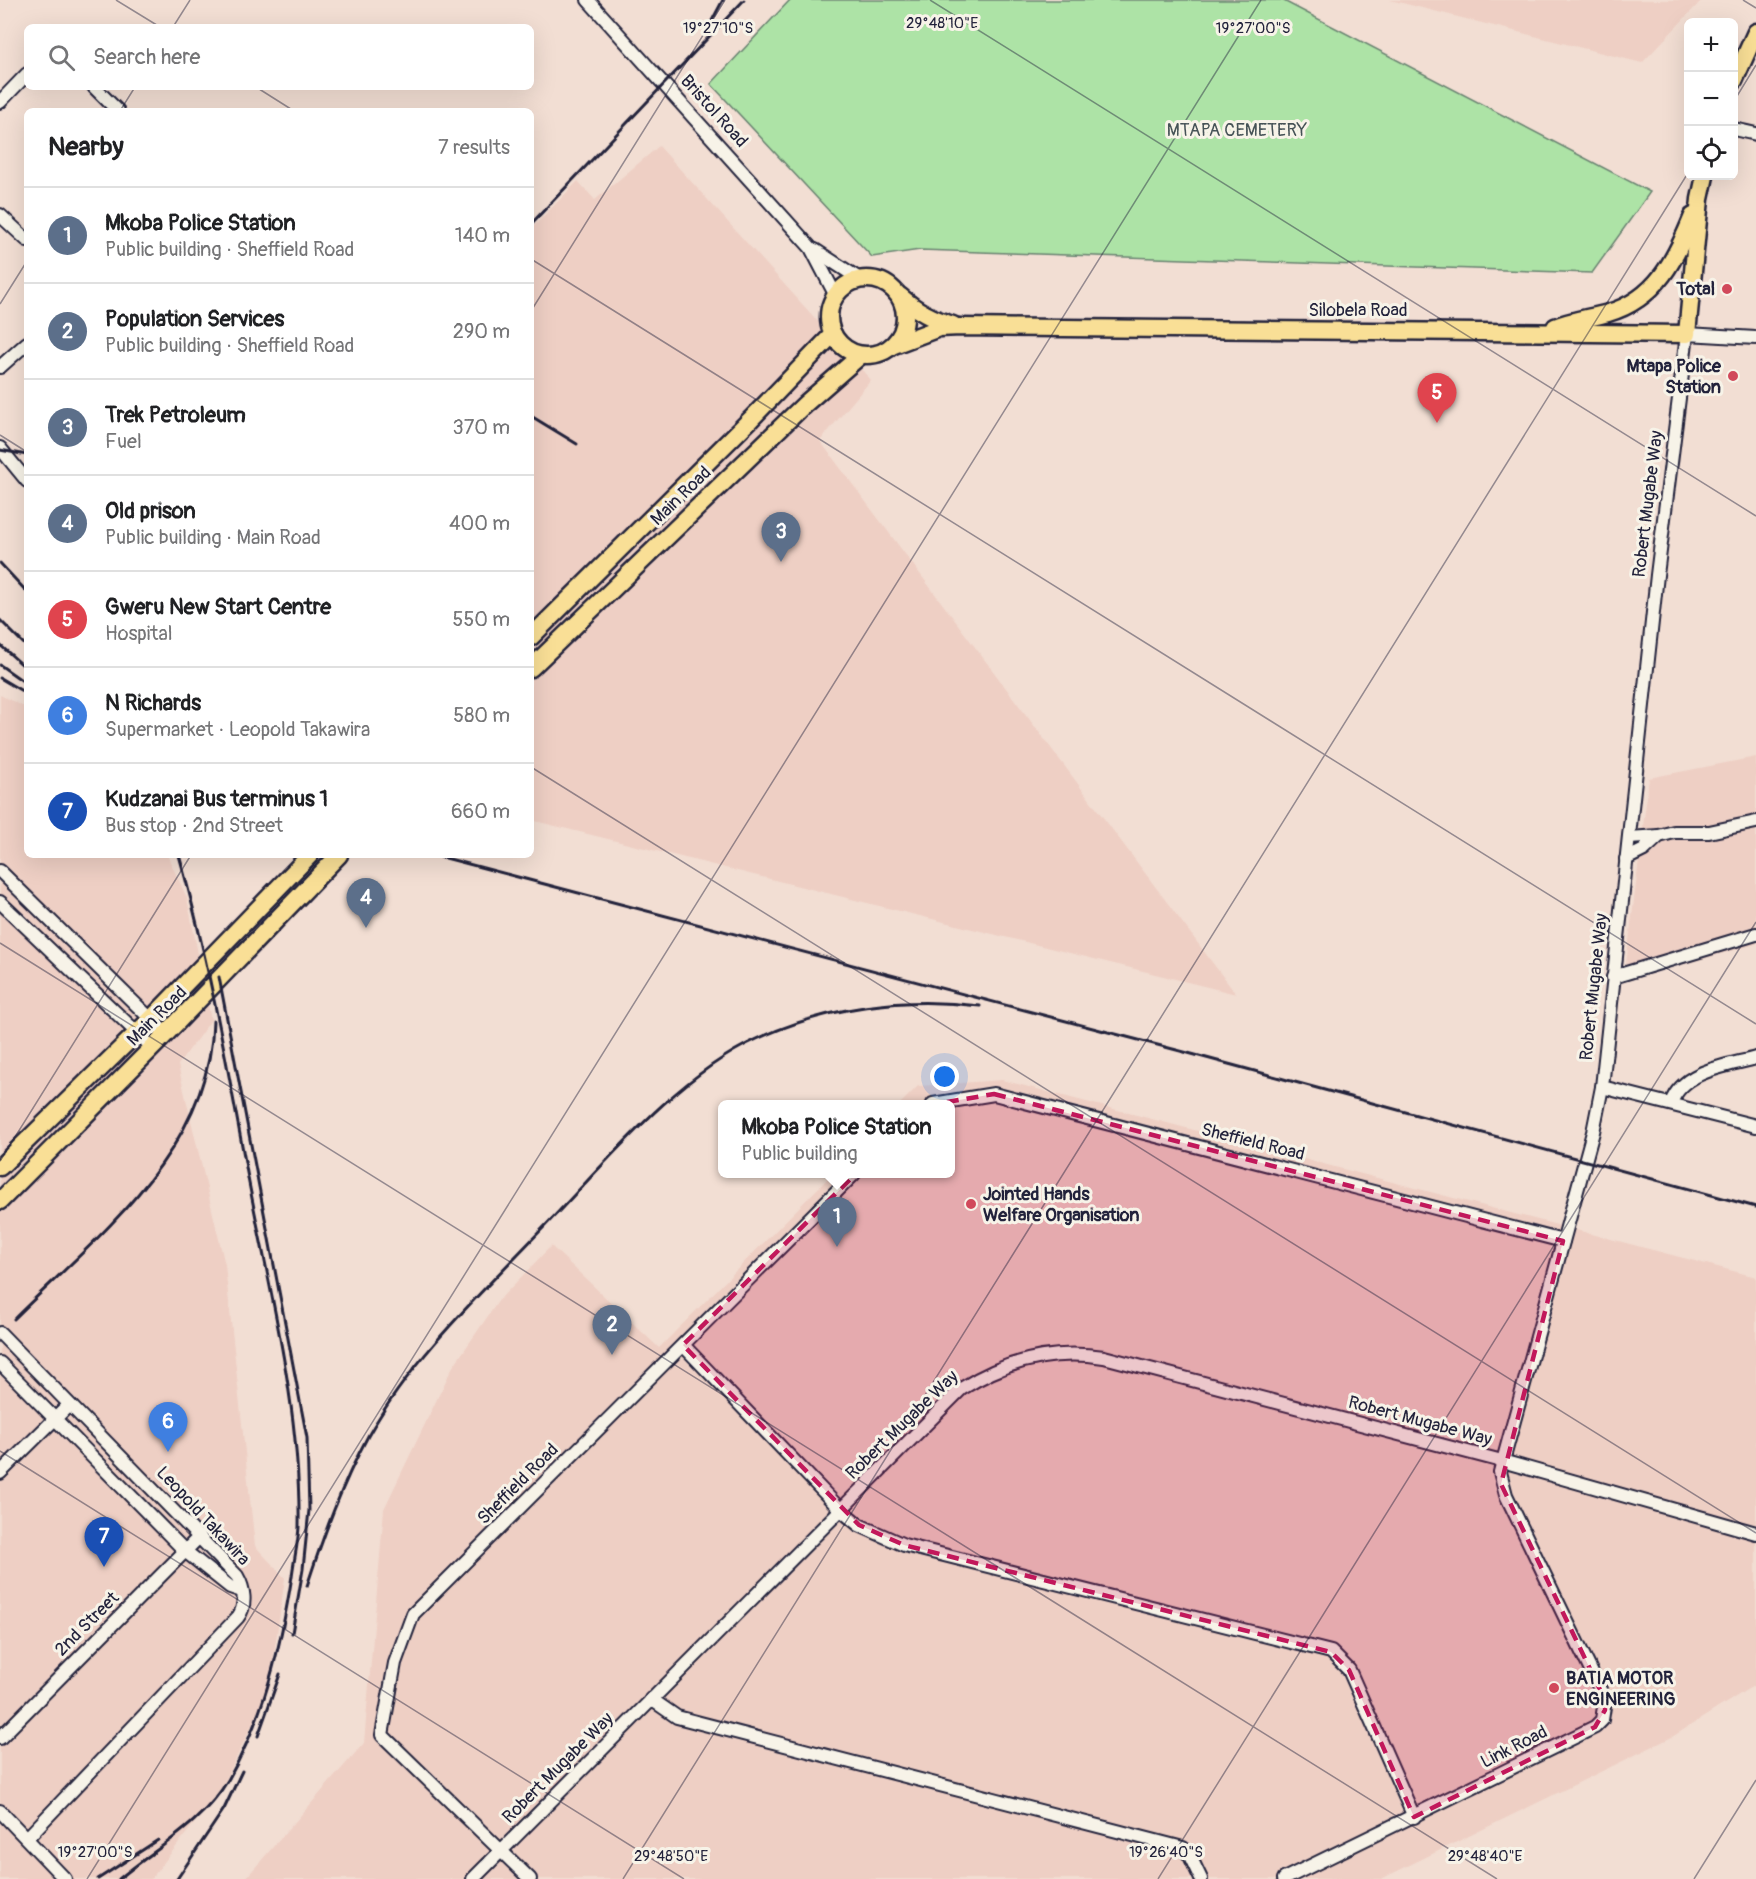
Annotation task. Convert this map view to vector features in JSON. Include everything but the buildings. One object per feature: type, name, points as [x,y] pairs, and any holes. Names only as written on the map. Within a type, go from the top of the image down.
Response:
[{"type":"main road","points":[[1738,72],[1756,32]]},
{"type":"main road","points":[[1688,333],[1700,199],[1704,180]]},
{"type":"main road","points":[[1546,331],[1573,321],[1610,312],[1641,297],[1653,288],[1671,265],[1700,199]]},
{"type":"main road","points":[[861,280],[881,282],[897,294],[902,302],[904,329],[894,345],[879,354],[861,355],[842,345],[833,334],[830,321],[836,296],[849,284],[861,280]]},
{"type":"main road","name":"Silobela Road","points":[[897,294],[915,309],[934,319],[960,327]]},
{"type":"main road","name":"Silobela Road","points":[[894,345],[939,328],[960,327],[1093,330],[1688,333]]},
{"type":"main road","name":"Main Road","points":[[534,634],[752,419],[833,334]]},
{"type":"main road","name":"Main Road","points":[[534,665],[696,507],[861,355]]},
{"type":"main road","name":"Main Road","points":[[0,1167],[152,1018],[307,858]]},
{"type":"main road","name":"Main Road","points":[[0,1201],[153,1048],[277,916],[336,858]]},
{"type":"main road","points":[[38,1130],[53,1147]]},
{"type":"street","name":"Bristol Road","points":[[588,0],[812,248],[861,280]]},
{"type":"street","points":[[0,102],[24,77]]},
{"type":"street","points":[[97,90],[115,108]]},
{"type":"street","points":[[1738,130],[1756,134]]},
{"type":"street","points":[[0,215],[24,237]]},
{"type":"street","name":"Bristol Road","points":[[812,248],[836,296]]},
{"type":"street","name":"Silobela Road","points":[[1688,333],[1756,338]]},
{"type":"street","name":"Robert Mugabe Way","points":[[474,1879],[961,1389],[985,1374],[1008,1365],[1057,1354],[1104,1357],[1502,1461],[1593,1132],[1602,1087],[1626,859],[1688,333]]},
{"type":"street","points":[[0,367],[24,346]]},
{"type":"street","points":[[0,448],[24,477]]},
{"type":"street","points":[[1629,838],[1659,836],[1674,832],[1709,832],[1756,822]]},
{"type":"street","points":[[1626,859],[1644,850],[1659,836]]},
{"type":"street","points":[[0,871],[166,1034]]},
{"type":"street","points":[[17,888],[1,903],[153,1048]]},
{"type":"street","points":[[1613,977],[1756,934]]},
{"type":"street","points":[[1671,1103],[1680,1088],[1689,1080],[1756,1058]]},
{"type":"street","points":[[1602,1087],[1756,1126]]},
{"type":"street","name":"Sheffield Road","points":[[955,1100],[994,1094],[1563,1241]]},
{"type":"street","name":"Sheffield Road","points":[[501,1851],[382,1735],[394,1663],[414,1614],[849,1178]]},
{"type":"street","name":"Leopold Takawira","points":[[0,1333],[237,1575],[242,1591]]},
{"type":"street","points":[[683,1345],[841,1510],[859,1525],[904,1545],[1331,1652],[1349,1670],[1414,1817]]},
{"type":"street","name":"Leopold Takawira","points":[[0,1363],[184,1551],[230,1587],[242,1591]]},
{"type":"street","points":[[0,1473],[69,1405]]},
{"type":"street","points":[[1502,1461],[1756,1533]]},
{"type":"street","name":"Link Road","points":[[1284,1879],[1595,1727],[1602,1720],[1605,1700],[1502,1484],[1502,1461]]},
{"type":"street","name":"2nd Street","points":[[0,1738],[200,1536]]},
{"type":"street","points":[[27,1838],[238,1617],[244,1606],[242,1591]]},
{"type":"street","points":[[651,1699],[677,1717],[1177,1846],[1190,1856],[1201,1879]]},
{"type":"street","points":[[0,1811],[65,1879]]},
{"type":"street","points":[[501,1851],[530,1879]]},
{"type":"highlighted area","points":[[994,1094],[1563,1241],[1501,1484],[1605,1700],[1605,1710],[1595,1727],[1414,1817],[1349,1670],[1331,1652],[904,1545],[859,1525],[683,1345],[924,1106]]},
{"type":"shaded area","points":[[1390,0],[1702,0],[1642,63]]},
{"type":"shaded area","points":[[659,146],[871,380],[820,441],[1236,994],[534,821],[534,226],[578,181],[595,200]]},
{"type":"shaded area","points":[[0,695],[24,707],[24,858],[168,858],[187,898],[211,1020],[178,1065],[225,1265],[255,1546],[285,1578],[269,1689],[223,1786],[151,1879],[0,1879]]},
{"type":"shaded area","points":[[1756,757],[1756,944],[1624,981],[1649,778]]},
{"type":"shaded area","points":[[1002,1080],[1756,1277],[1756,1684],[1672,1737],[1381,1879],[245,1879],[364,1743],[384,1509],[452,1368],[499,1300],[551,1246],[659,1348],[828,1178],[955,1178],[955,1100],[904,1100],[918,1086]]},
{"type":"green space","name":"MTAPA CEMETERY","points":[[790,0],[1282,0],[1650,192],[1592,273],[920,250],[872,257],[711,84]]},
{"type":"railway","points":[[706,32],[723,0]]},
{"type":"railway","points":[[534,221],[744,0]]},
{"type":"railway","points":[[534,418],[577,444]]},
{"type":"railway","points":[[0,450],[24,454]]},
{"type":"railway","points":[[0,563],[24,589]]},
{"type":"railway","points":[[0,620],[24,644]]},
{"type":"railway","points":[[0,645],[24,666]]},
{"type":"railway","points":[[0,665],[24,682]]},
{"type":"railway","points":[[0,678],[24,692]]},
{"type":"railway","points":[[119,1879],[178,1834],[206,1809],[228,1780],[241,1756],[252,1732],[276,1655],[288,1602],[299,1527],[298,1483],[290,1395],[217,1016],[200,935],[180,858]]},
{"type":"railway","points":[[445,858],[1188,1053],[1756,1207]]},
{"type":"railway","points":[[219,977],[307,1438],[309,1510],[303,1569],[292,1633]]},
{"type":"railway","points":[[307,1586],[350,1472],[368,1436],[406,1379],[472,1302],[616,1150],[670,1098],[727,1055],[757,1039],[810,1019],[838,1012],[894,1004],[923,1002],[980,1006]]},
{"type":"railway","points":[[14,1319],[113,1222],[144,1187],[171,1150],[193,1110],[207,1067],[213,1021]]},
{"type":"railway","points":[[258,1736],[280,1674]]},
{"type":"railway","points":[[177,1879],[224,1809],[242,1771]]},
{"type":"railway","points":[[98,1879],[158,1840]]},
{"type":"place","name":"Total","points":[[1727,289]]},
{"type":"place","name":"Mtapa Police Station","points":[[1733,376]]},
{"type":"place","name":"Gweru New Start Centre","points":[[1437,423]]},
{"type":"place","name":"Trek Petroleum","points":[[781,562]]},
{"type":"place","name":"Old prison","points":[[366,928]]},
{"type":"place","name":"Jointed Hands Welfare Organisation","points":[[971,1204]]},
{"type":"place","name":"Mkoba Police Station","points":[[837,1247]]},
{"type":"place","name":"Population Services","points":[[612,1355]]},
{"type":"place","name":"N Richards","points":[[168,1452]]},
{"type":"place","name":"Kudzanai Bus terminus 1","points":[[104,1567]]},
{"type":"place","name":"BATIA MOTOR ENGINEERING","points":[[1554,1688]]}]
